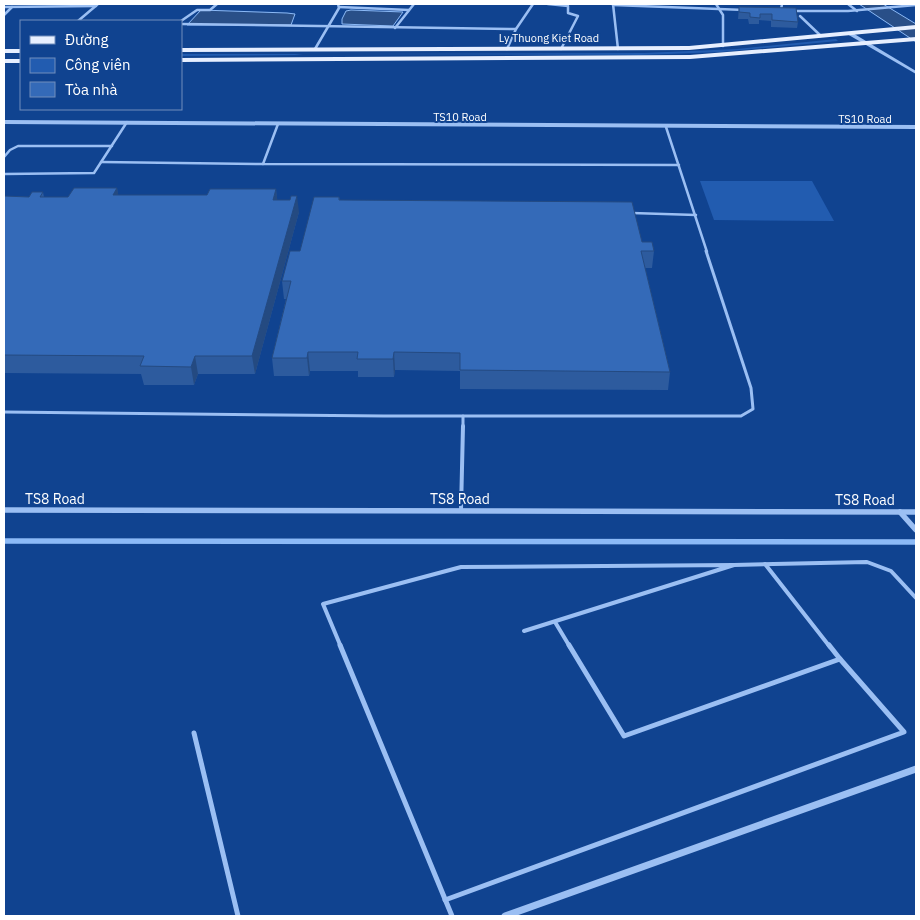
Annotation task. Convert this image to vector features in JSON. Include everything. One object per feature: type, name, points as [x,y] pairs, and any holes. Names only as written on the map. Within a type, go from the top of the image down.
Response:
[{"type":"main road","name":"Ly Thuong Kiet Road","points":[[182,50],[618,49],[724,46],[916,27]]},
{"type":"main road","name":"Ly Thuong Kiet Road","points":[[182,60],[690,57],[866,44],[916,38]]},
{"type":"main road","points":[[325,59],[327,49]]},
{"type":"main road","points":[[4,51],[20,51]]},
{"type":"main road","points":[[4,61],[20,61]]},
{"type":"street","points":[[42,7],[48,4]]},
{"type":"street","points":[[182,22],[197,10],[210,10],[217,4]]},
{"type":"street","points":[[396,28],[414,4]]},
{"type":"street","points":[[507,49],[516,29],[533,4]]},
{"type":"street","points":[[548,4],[568,6],[568,12],[578,16],[561,49]]},
{"type":"street","points":[[716,4],[721,10],[724,46]]},
{"type":"street","points":[[782,4],[782,10]]},
{"type":"street","points":[[848,4],[858,11]]},
{"type":"street","points":[[905,4],[916,7]]},
{"type":"street","points":[[4,7],[97,5]]},
{"type":"street","points":[[79,20],[97,5]]},
{"type":"street","points":[[315,49],[329,27],[338,5],[409,10]]},
{"type":"street","points":[[618,49],[613,5],[747,10]]},
{"type":"street","points":[[773,10],[858,11],[910,6]]},
{"type":"street","points":[[4,15],[12,7]]},
{"type":"street","points":[[800,16],[821,36]]},
{"type":"street","points":[[182,23],[516,29]]},
{"type":"street","points":[[849,33],[916,73]]},
{"type":"street","name":"TS10 Road","points":[[4,122],[916,127]]},
{"type":"street","name":"TS8 Road","points":[[4,510],[916,512]]},
{"type":"street","points":[[900,512],[915,528]]},
{"type":"street","points":[[509,916],[588,885],[916,770]]},
{"type":"lane","points":[[4,174],[94,173],[127,122]]},
{"type":"lane","points":[[263,164],[278,124]]},
{"type":"lane","points":[[4,412],[463,416],[741,416],[749,414],[753,410],[751,388],[696,214],[666,127]]},
{"type":"lane","points":[[4,156],[18,146],[112,146]]},
{"type":"lane","points":[[101,162],[679,165]]},
{"type":"lane","points":[[627,213],[696,214]]},
{"type":"lane","points":[[462,510],[463,416]]},
{"type":"lane","points":[[452,916],[323,604],[461,567],[734,565],[853,561],[868,562],[891,571],[916,598]]},
{"type":"lane","points":[[445,900],[904,732],[840,659],[764,564]]},
{"type":"lane","points":[[524,632],[734,565]]},
{"type":"lane","points":[[555,622],[624,736],[840,659]]},
{"type":"lane","points":[[194,733],[238,916]]},
{"type":"green space","points":[[836,39],[838,41],[721,52],[641,55],[342,54],[644,53],[737,49]]},
{"type":"green space","points":[[182,54],[295,54],[303,55],[182,56]]},
{"type":"green space","points":[[700,181],[812,181],[834,221],[714,220]]},
{"type":"shaded area","points":[[859,4],[883,4],[916,24],[916,42]]},
{"type":"shaded area","points":[[201,10],[295,14],[291,25],[187,25]]},
{"type":"shaded area","points":[[346,11],[403,12],[393,26],[342,24]]},
{"type":"building","points":[[739,7],[796,8],[798,22],[772,20],[772,14],[760,14],[760,18],[750,17],[750,13],[739,12]]},
{"type":"building","points":[[74,188],[117,188],[113,195],[207,195],[210,189],[276,189],[273,200],[290,200],[291,196],[297,196],[252,356],[195,356],[191,367],[140,366],[144,356],[4,355],[4,196],[29,197],[32,192],[43,192],[40,197],[68,197]]},
{"type":"building","points":[[314,197],[339,197],[339,200],[632,202],[642,242],[652,242],[654,251],[641,251],[670,372],[460,370],[460,353],[394,352],[393,359],[357,359],[358,352],[308,352],[307,358],[272,358],[291,281],[282,281],[290,251],[300,251]]},
{"type":"waterway","points":[[4,541],[916,542]]}]
